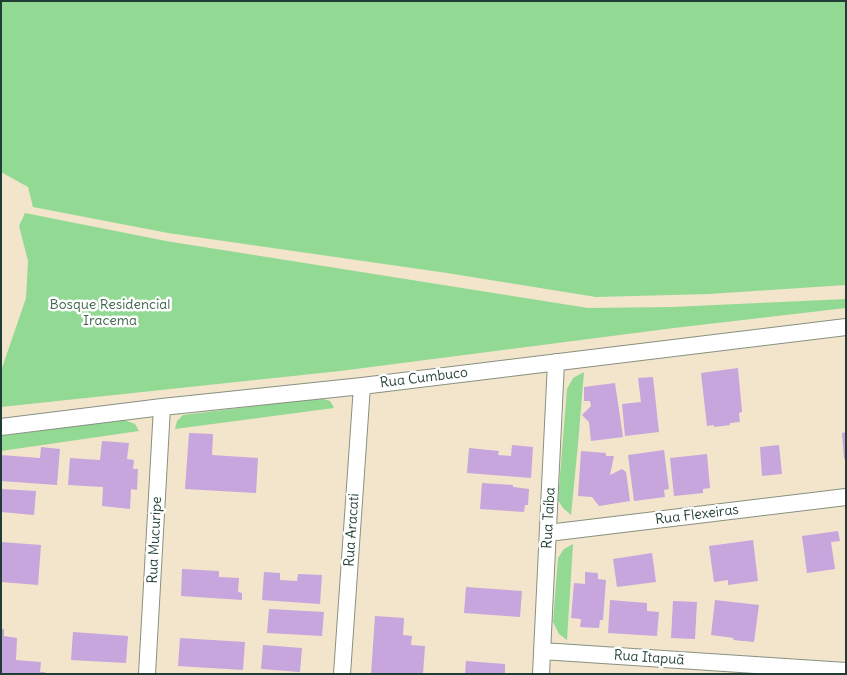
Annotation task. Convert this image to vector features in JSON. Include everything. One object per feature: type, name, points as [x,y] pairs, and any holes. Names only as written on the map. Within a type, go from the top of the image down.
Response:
[{"type":"street","name":"Rua Cumbuco","points":[[1,427],[162,407],[362,386],[846,327]]},
{"type":"street","name":"Rua Taíba","points":[[541,674],[556,362]]},
{"type":"street","name":"Rua Aracati","points":[[342,674],[362,386]]},
{"type":"street","name":"Rua Mucuripe","points":[[147,674],[162,407]]},
{"type":"street","name":"Rua Flexeiras","points":[[548,533],[846,498]]},
{"type":"street","name":"Rua Itapuã","points":[[542,651],[846,671]]},
{"type":"green space","points":[[1,1],[846,1],[846,285],[709,294],[596,297],[447,273],[168,233],[33,207],[28,187],[1,172]]},
{"type":"green space","name":"Bosque Residencial Iracema","points":[[25,213],[166,241],[588,308],[672,307],[846,299],[846,308],[340,371],[1,407],[1,371],[26,298],[28,261],[19,226]]},
{"type":"green space","points":[[584,372],[571,515],[558,500],[567,389],[573,378]]},
{"type":"green space","points":[[320,398],[330,401],[334,408],[175,429],[177,421],[183,415]]},
{"type":"green space","points":[[124,420],[135,424],[139,431],[1,451],[1,436]]},
{"type":"green space","points":[[573,544],[567,640],[559,634],[553,622],[558,558],[564,549]]},
{"type":"building","points":[[738,368],[742,412],[739,413],[740,422],[714,427],[714,425],[707,426],[701,373]]},
{"type":"building","points":[[653,377],[659,432],[625,436],[622,404],[641,402],[638,378]]},
{"type":"building","points":[[615,383],[623,437],[591,441],[589,422],[582,415],[591,406],[590,401],[584,401],[584,387]]},
{"type":"building","points":[[846,432],[846,459],[844,459],[842,433]]},
{"type":"building","points":[[189,433],[213,434],[212,455],[258,458],[256,493],[185,489]]},
{"type":"building","points":[[102,441],[129,443],[127,459],[134,460],[133,469],[138,469],[137,490],[131,489],[130,509],[102,506],[103,487],[68,485],[70,458],[100,460]]},
{"type":"building","points":[[512,445],[533,447],[531,478],[467,473],[469,448],[499,451],[498,455],[511,456]]},
{"type":"building","points":[[779,445],[782,474],[762,476],[760,447]]},
{"type":"building","points":[[41,447],[60,449],[57,485],[1,481],[1,455],[40,458]]},
{"type":"building","points":[[664,450],[669,489],[664,490],[665,497],[634,501],[628,455]]},
{"type":"building","points":[[581,451],[606,453],[606,456],[614,456],[610,475],[622,469],[626,472],[630,501],[599,506],[592,497],[578,496]]},
{"type":"building","points":[[707,454],[710,488],[703,489],[703,493],[674,496],[670,458]]},
{"type":"building","points":[[482,483],[513,485],[513,487],[529,489],[528,505],[525,505],[524,512],[480,509]]},
{"type":"building","points":[[1,489],[36,491],[34,515],[1,512]]},
{"type":"building","points":[[838,531],[840,541],[831,542],[835,569],[807,573],[802,536]]},
{"type":"building","points":[[753,540],[758,581],[728,585],[728,580],[714,582],[709,546]]},
{"type":"building","points":[[1,542],[41,545],[38,585],[1,582]]},
{"type":"building","points":[[652,553],[656,582],[617,587],[613,559]]},
{"type":"building","points":[[182,569],[219,571],[219,577],[239,578],[238,592],[242,593],[242,600],[181,596]]},
{"type":"building","points":[[264,572],[280,573],[280,580],[297,581],[298,574],[322,575],[320,604],[262,600]]},
{"type":"building","points":[[585,572],[598,573],[598,579],[606,580],[603,620],[600,620],[599,628],[580,627],[581,619],[571,618],[574,583],[585,584]]},
{"type":"building","points":[[466,587],[522,591],[520,617],[464,613]]},
{"type":"building","points":[[610,600],[647,603],[647,611],[659,612],[657,636],[608,633]]},
{"type":"building","points":[[715,600],[759,605],[754,642],[711,635]]},
{"type":"building","points":[[673,601],[697,602],[695,639],[671,638]]},
{"type":"building","points":[[269,609],[324,612],[322,636],[267,633]]},
{"type":"building","points":[[375,616],[404,618],[403,635],[412,636],[411,645],[425,646],[423,674],[371,674]]},
{"type":"building","points":[[1,629],[4,629],[4,636],[17,638],[16,660],[41,662],[40,672],[45,672],[45,674],[1,674]]},
{"type":"building","points":[[73,632],[128,636],[126,663],[71,660]]},
{"type":"building","points":[[180,638],[245,642],[243,670],[178,666]]},
{"type":"building","points":[[263,645],[302,648],[300,672],[261,669]]},
{"type":"building","points":[[466,661],[505,664],[505,674],[465,674]]}]
